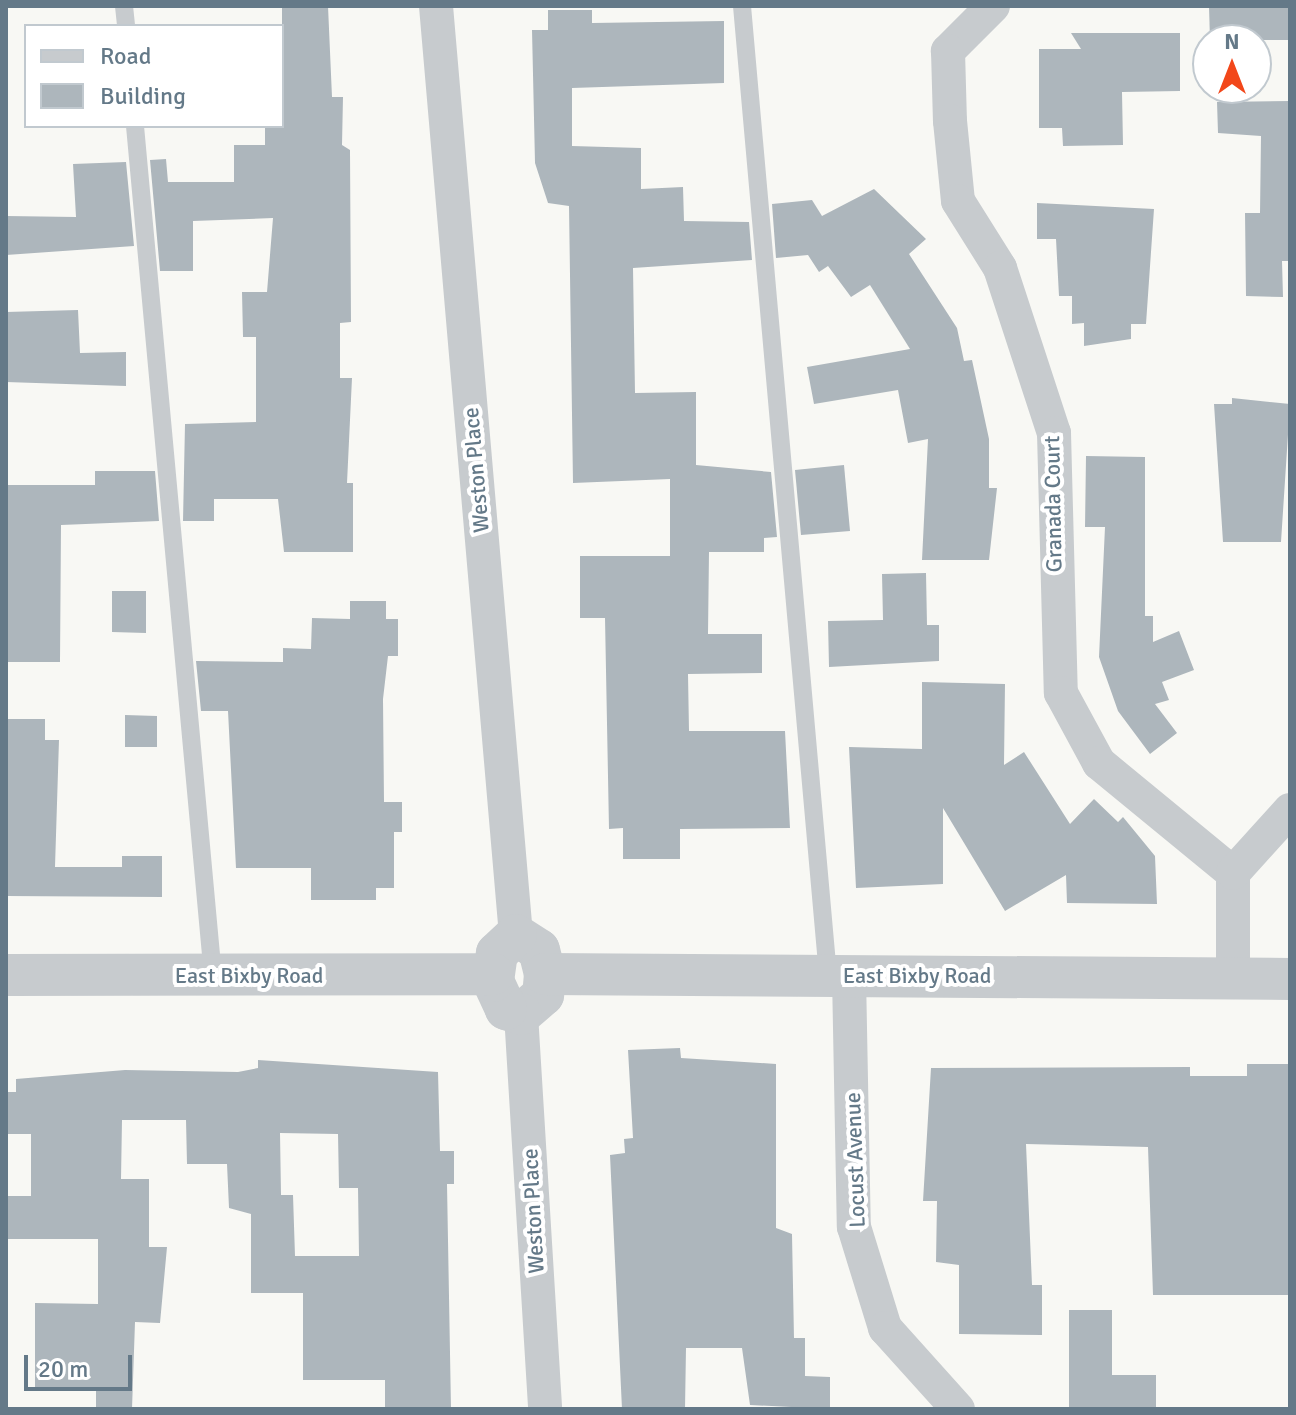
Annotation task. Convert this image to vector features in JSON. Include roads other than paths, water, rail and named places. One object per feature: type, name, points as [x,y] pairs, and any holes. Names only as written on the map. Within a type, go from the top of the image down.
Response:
[{"type":"street","name":"Weston Place","points":[[436,6],[516,935]]},
{"type":"street","name":"Granada Court","points":[[993,6],[948,51],[950,121],[958,201],[1000,268],[1051,419],[1061,693],[1099,763],[1233,873]]},
{"type":"street","points":[[1233,979],[1233,873],[1290,810]]},
{"type":"street","points":[[516,935],[539,950],[545,974],[536,1006],[521,1014],[506,1009],[493,974],[497,953],[516,935]]},
{"type":"street","name":"East Bixby Road","points":[[6,975],[493,974]]},
{"type":"street","name":"East Bixby Road","points":[[545,974],[1290,979]]},
{"type":"street","name":"Locust Avenue","points":[[838,976],[854,1227],[885,1328],[958,1409]]},
{"type":"street","name":"Weston Place","points":[[521,1014],[545,1409]]},
{"type":"lane","points":[[742,6],[838,976]]},
{"type":"lane","points":[[135,128],[213,976]]}]
